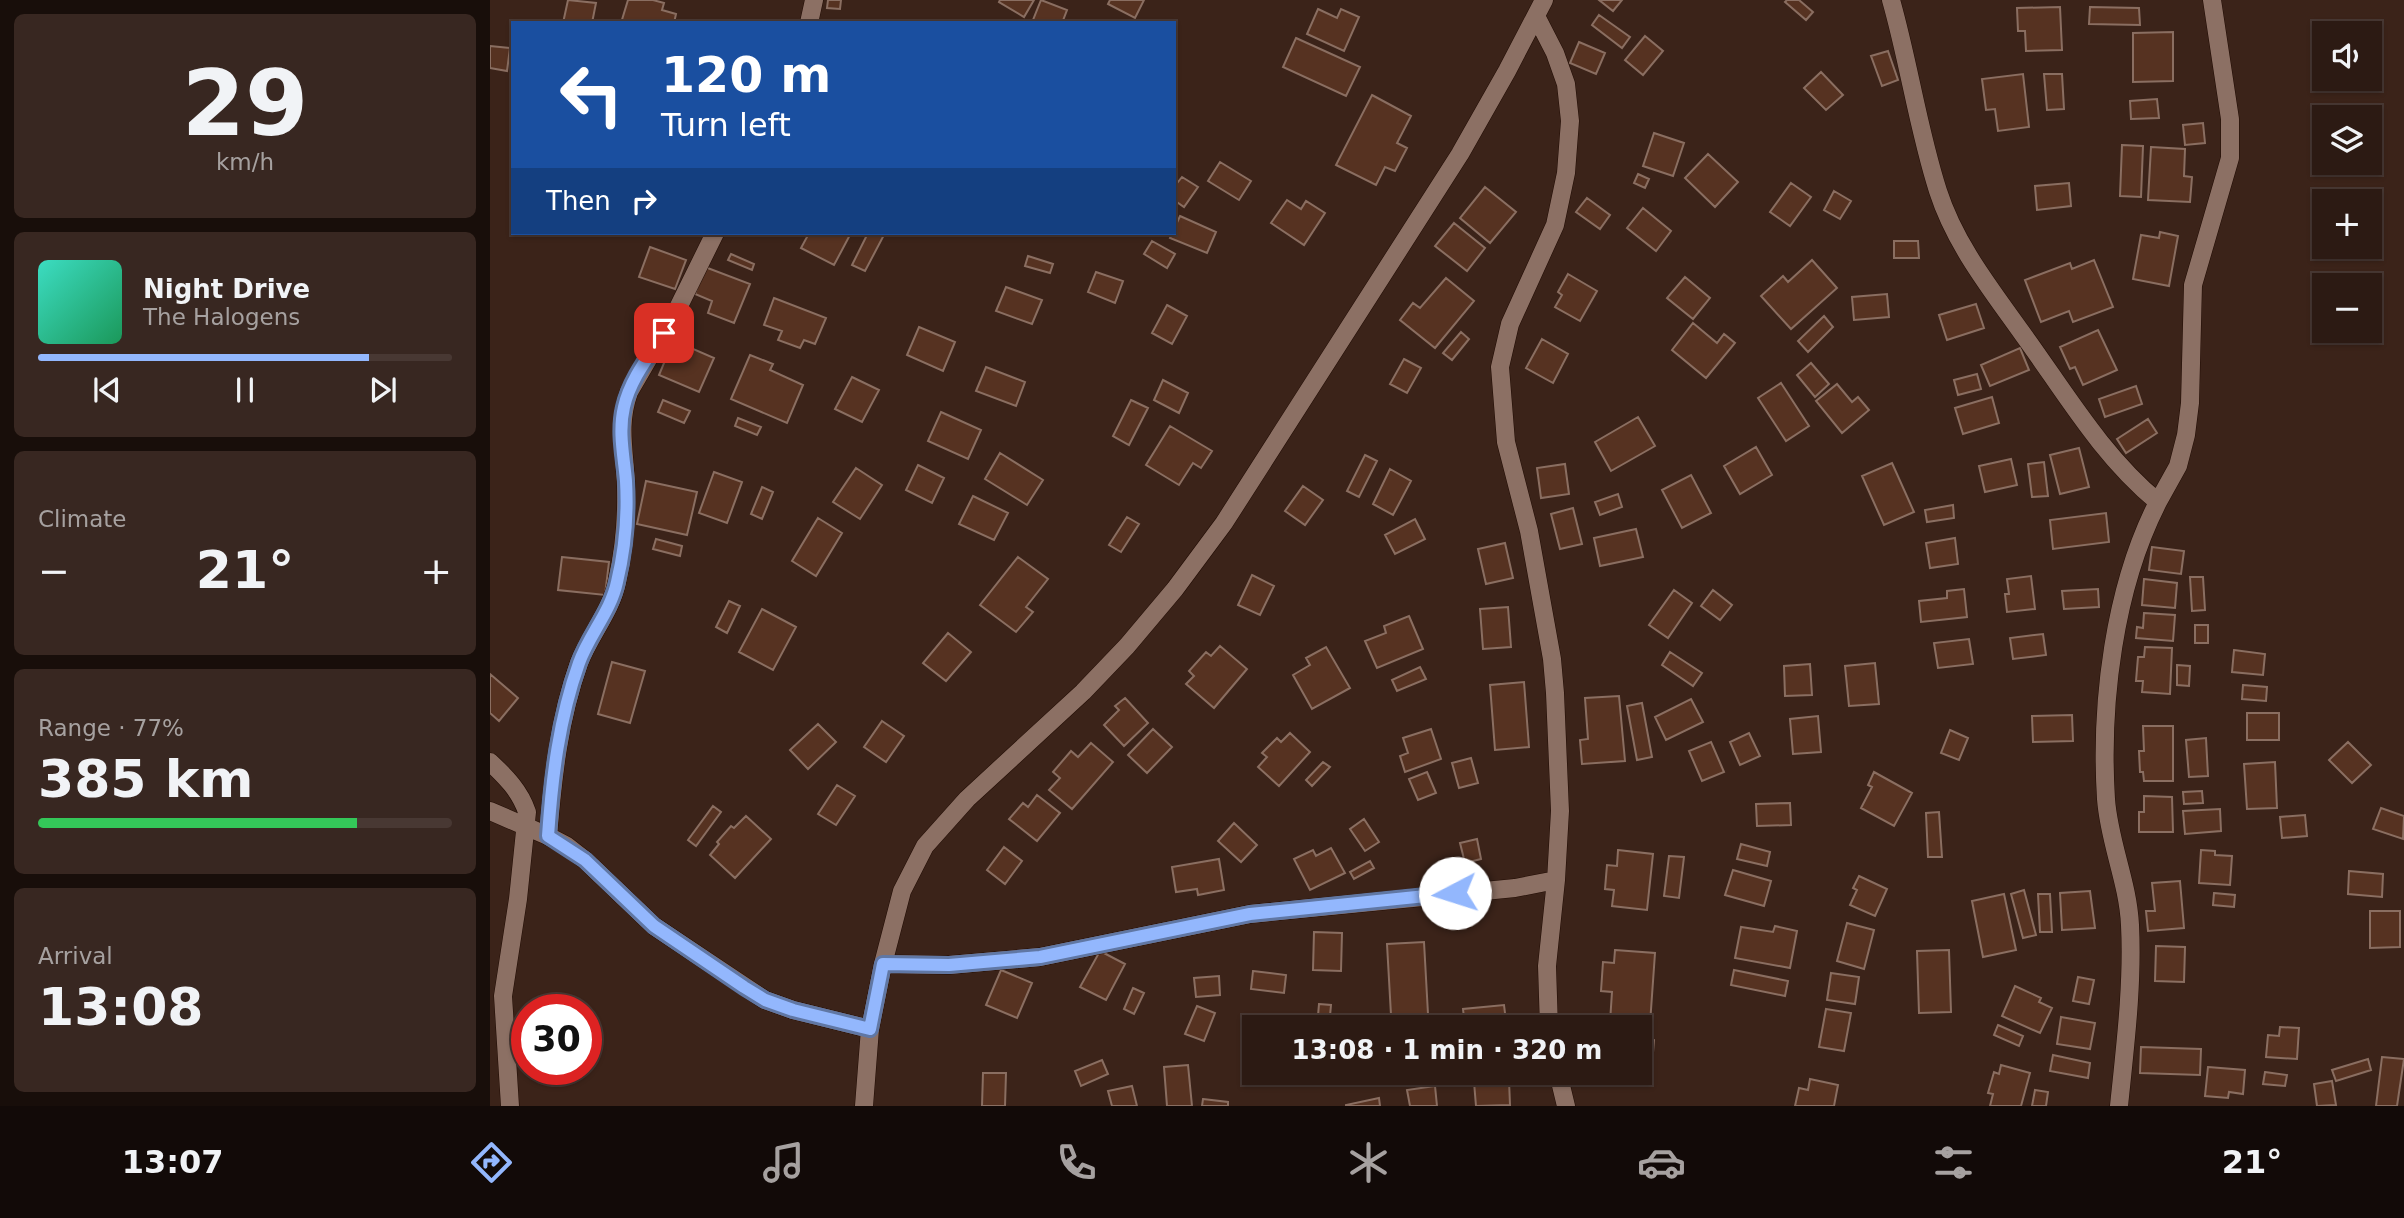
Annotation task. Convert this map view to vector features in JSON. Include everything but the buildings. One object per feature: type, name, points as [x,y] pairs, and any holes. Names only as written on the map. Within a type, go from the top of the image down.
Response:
[{"type":"street","points":[[809,21],[814,0]]},
{"type":"street","points":[[1891,0],[1938,193],[1965,250],[2107,453],[2135,483],[2158,502]]},
{"type":"street","points":[[2119,1106],[2130,925],[2106,800],[2105,725],[2113,652],[2127,589],[2145,527],[2178,466],[2186,435],[2190,403],[2193,285],[2230,158],[2230,119],[2212,0]]},
{"type":"street","points":[[1539,6],[1566,84],[1570,121],[1569,147],[1555,225],[1510,324],[1504,342],[1500,379],[1506,442],[1529,531],[1552,659],[1560,769],[1560,811],[1547,966],[1549,1015]]},
{"type":"street","points":[[864,1106],[870,1029],[883,964],[902,891],[925,846],[967,799],[1083,692],[1127,646],[1175,589],[1224,523],[1460,154],[1539,6]]},
{"type":"street","points":[[548,836],[553,774],[567,700],[580,661],[611,601],[617,583],[626,530],[626,483],[621,433],[624,406],[714,235]]},
{"type":"street","points":[[490,762],[522,798],[527,812],[518,899],[503,996],[510,1106]]},
{"type":"street","points":[[490,811],[548,836],[585,860],[654,926],[765,1000],[793,1010],[870,1029]]},
{"type":"street","points":[[883,964],[949,965],[1040,957],[1250,914],[1515,888],[1556,880]]},
{"type":"street","points":[[1561,1085],[1566,1106]]},
{"type":"route","points":[[664,333],[643,366],[624,406],[621,433],[626,483],[626,530],[617,583],[611,601],[580,661],[567,700],[553,774],[548,836],[585,860],[610,887],[654,926],[765,1000],[793,1010],[870,1029],[883,964],[949,965],[1040,957],[1250,914],[1455,893]]}]
